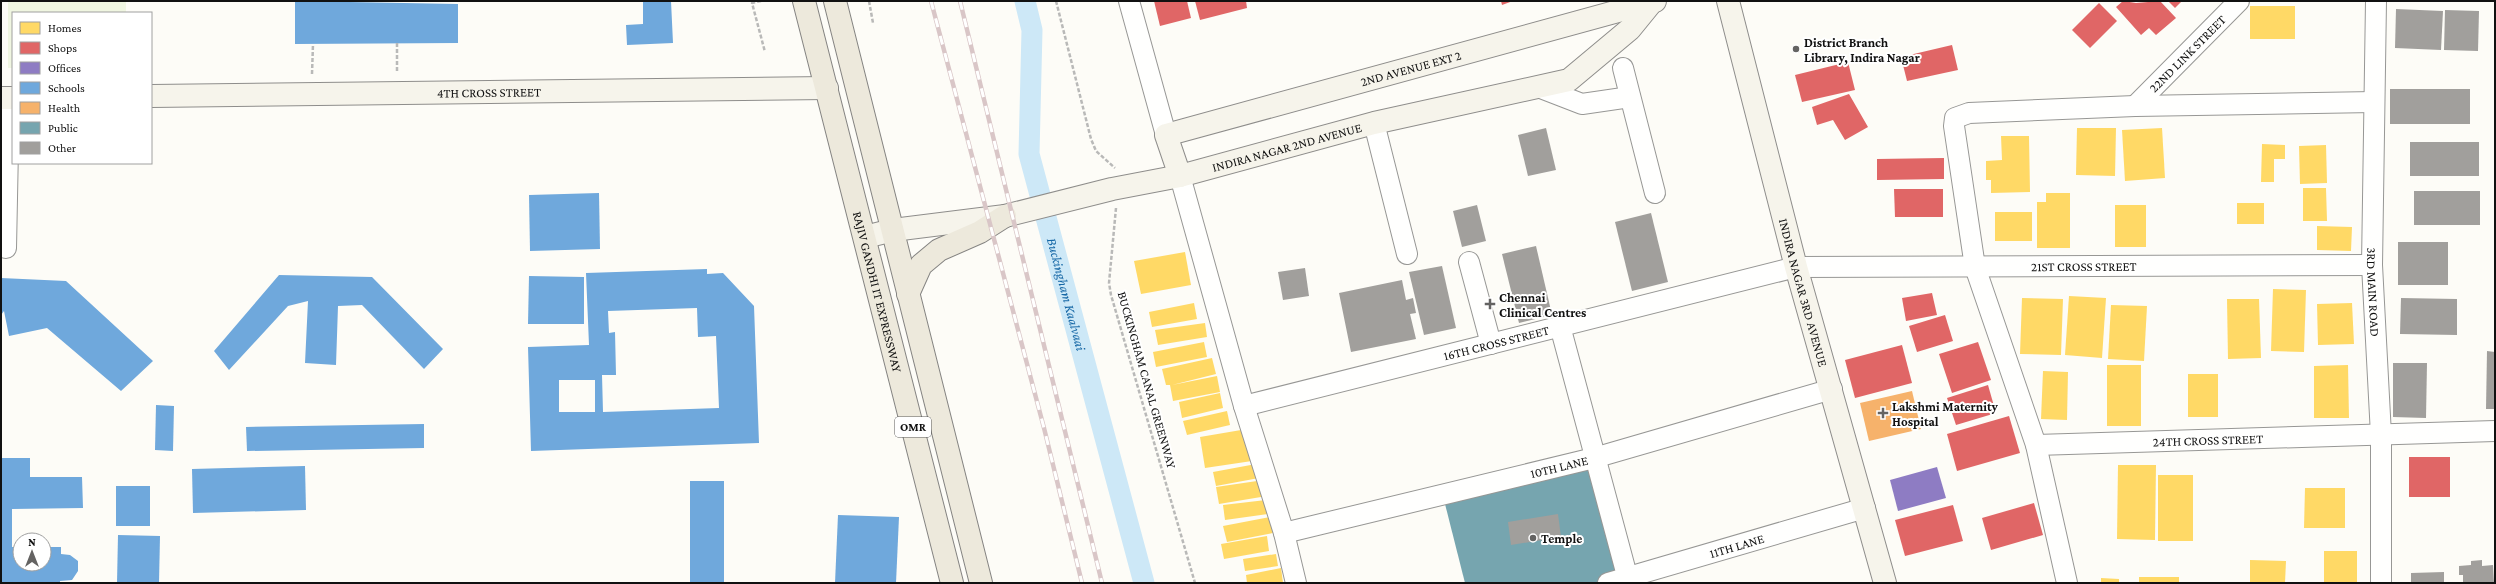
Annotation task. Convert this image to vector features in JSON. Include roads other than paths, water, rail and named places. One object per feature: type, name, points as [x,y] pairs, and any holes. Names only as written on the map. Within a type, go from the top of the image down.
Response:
[{"type":"main road","name":"RAJIV GANDHI IT EXPRESSWAY","points":[[804,1],[952,583]]},
{"type":"main road","name":"OMR","points":[[834,1],[981,583]]},
{"type":"main road","points":[[908,294],[921,265],[939,250],[980,232],[1005,216]]},
{"type":"street","points":[[1129,1],[1166,135],[1180,176],[1244,406],[1284,533],[1296,583]]},
{"type":"street","name":"INDIRA NAGAR 2ND AVENUE","points":[[865,237],[893,230],[1005,216],[1116,188],[1180,176],[1374,123],[1569,80],[1630,29],[1654,1]]},
{"type":"street","name":"2ND AVENUE EXT 2","points":[[1166,135],[1654,1]]},
{"type":"street","name":"INDIRA NAGAR 3RD AVENUE","points":[[1728,1],[1796,267],[1832,389],[1885,583]]},
{"type":"street","name":"22ND LINK STREET","points":[[2135,106],[2239,1]]},
{"type":"street","name":"3RD MAIN ROAD","points":[[2376,1],[2372,265],[2381,435],[2381,583]]},
{"type":"street","points":[[1623,68],[1655,194]]},
{"type":"street","points":[[1538,87],[1582,104],[1630,97]]},
{"type":"street","name":"4TH CROSS STREET","points":[[152,96],[827,88]]},
{"type":"street","points":[[6,248],[8,98]]},
{"type":"street","points":[[2067,583],[2036,445],[1975,267],[1954,126],[1955,118],[1969,112],[2135,106],[2374,102]]},
{"type":"street","points":[[1374,123],[1407,254]]},
{"type":"street","points":[[1470,262],[1491,344]]},
{"type":"street","name":"21ST CROSS STREET","points":[[1796,267],[2372,265]]},
{"type":"street","name":"16TH CROSS STREET","points":[[1244,406],[1796,267]]},
{"type":"street","points":[[1560,326],[1597,457],[1628,580]]},
{"type":"street","name":"10TH LANE","points":[[1284,533],[1597,457],[1832,389]]},
{"type":"street","name":"24TH CROSS STREET","points":[[2036,445],[2495,432]]},
{"type":"street","name":"11TH LANE","points":[[1608,583],[1628,580],[1865,508]]},
{"type":"waterway","name":"Buckingham Kaalvaai","points":[[1025,1],[1032,30],[1029,154],[1144,583]]},
{"type":"railway","points":[[931,1],[1044,428],[1082,583]]},
{"type":"railway","points":[[960,1],[1102,583]]},
{"type":"place","name":"District Branch Library, Indira Nagar","points":[[1796,49]]},
{"type":"place","name":"Chennai Clinical Centres","points":[[1490,304]]},
{"type":"place","name":"Lakshmi Maternity Hospital","points":[[1883,413]]},
{"type":"place","name":"Temple","points":[[1533,538]]}]
